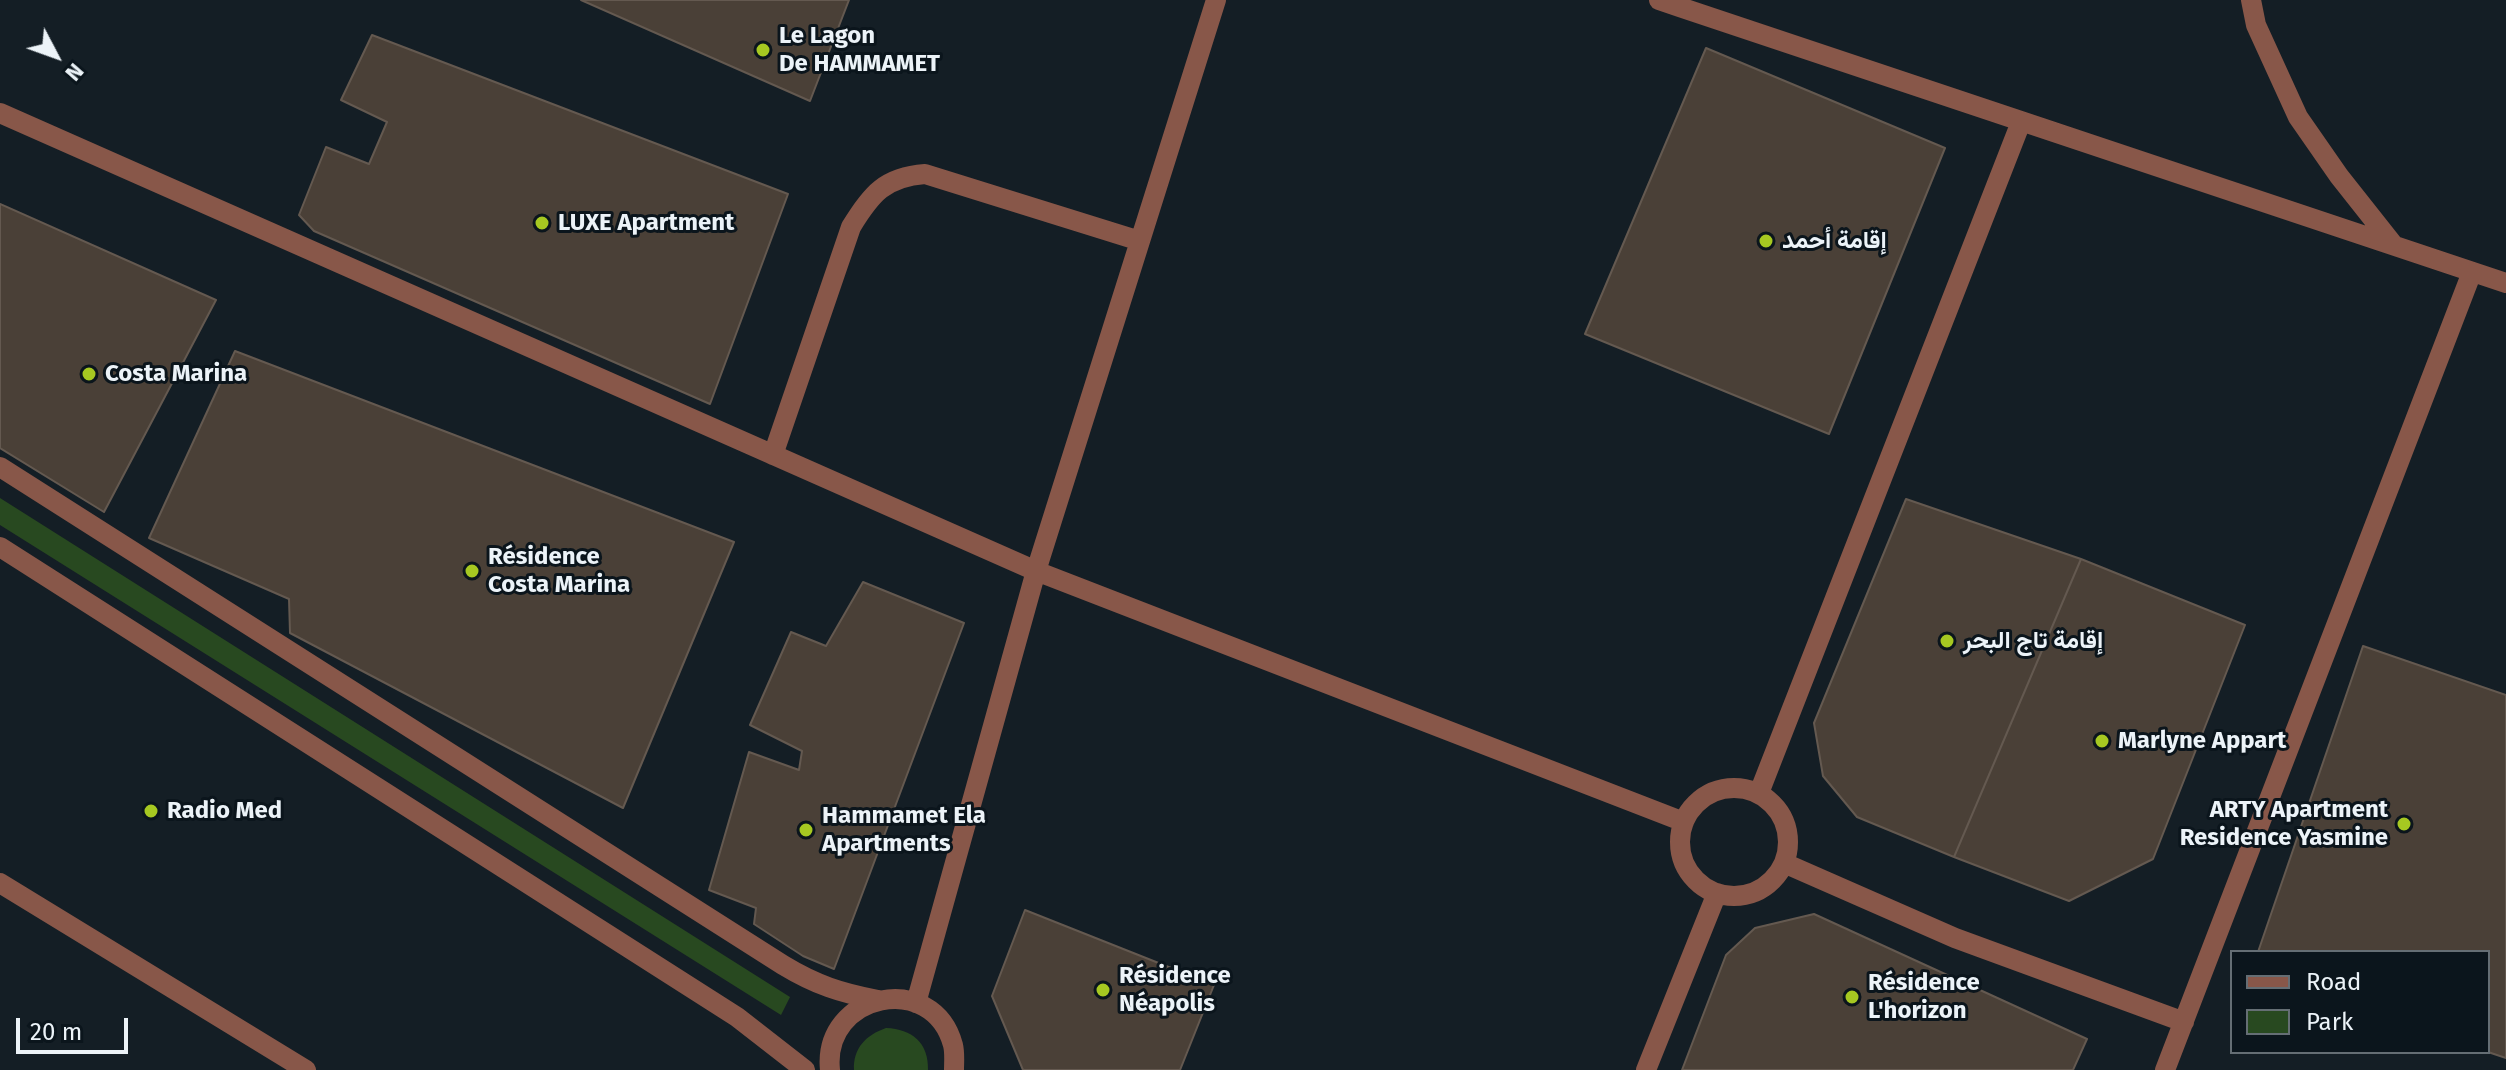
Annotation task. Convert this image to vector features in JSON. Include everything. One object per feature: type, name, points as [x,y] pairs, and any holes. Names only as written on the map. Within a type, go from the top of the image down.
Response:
[{"type":"street","points":[[916,1003],[1036,571],[1216,0]]},
{"type":"street","points":[[1659,0],[2506,283]]},
{"type":"street","points":[[2251,0],[2256,25],[2298,117],[2339,176],[2392,243]]},
{"type":"street","points":[[0,113],[1036,571],[1684,822]]},
{"type":"street","points":[[1759,793],[2021,122]]},
{"type":"street","points":[[773,455],[851,227],[866,202],[884,185],[903,176],[925,174],[1140,241]]},
{"type":"street","points":[[2165,1070],[2472,272]]},
{"type":"street","points":[[0,467],[811,982],[836,992],[878,1000],[898,998],[934,1013],[970,1070]]},
{"type":"street","points":[[0,547],[737,1017],[805,1070]]},
{"type":"street","points":[[1738,787],[1759,793],[1783,817],[1789,840],[1784,863],[1771,882],[1751,893],[1740,896],[1717,893],[1698,882],[1685,865],[1680,843],[1684,822],[1697,803],[1715,790],[1738,787]]},
{"type":"street","points":[[1784,863],[1955,938],[2184,1022]]},
{"type":"street","points":[[0,883],[306,1070]]},
{"type":"street","points":[[1646,1070],[1717,893]]},
{"type":"street","points":[[830,1070],[832,1044],[842,1024],[857,1009],[878,1000]]},
{"type":"street","points":[[953,1047],[954,1070]]},
{"type":"green space","points":[[0,498],[790,997],[781,1015],[0,525]]},
{"type":"green space","points":[[886,1028],[904,1031],[917,1039],[926,1052],[928,1070],[854,1070],[862,1043]]},
{"type":"building","name":"Le Lagon De HAMMAMET","points":[[581,0],[849,0],[810,101]]},
{"type":"building","name":"LUXE Apartment","points":[[372,35],[788,194],[710,404],[314,231],[299,215],[326,147],[369,164],[387,122],[341,100]]},
{"type":"building","name":"إقامة أحمد","points":[[1706,48],[1945,148],[1829,434],[1585,334]]},
{"type":"building","name":"Costa Marina","points":[[0,204],[216,300],[104,512],[0,448]]},
{"type":"building","name":"Résidence Costa Marina","points":[[235,351],[734,542],[623,808],[290,633],[289,599],[149,538]]},
{"type":"building","name":"إقامة تاج البحر","points":[[1906,499],[2081,559],[1954,857],[1857,817],[1823,776],[1814,723]]},
{"type":"building","name":"Marlyne Appart","points":[[2081,559],[2245,625],[2153,859],[2069,901],[1954,857]]},
{"type":"building","name":"Hammamet Ela Apartments","points":[[863,582],[964,623],[834,969],[803,956],[754,924],[756,908],[709,890],[749,752],[799,770],[802,751],[750,725],[791,632],[826,646]]},
{"type":"building","name":"ARTY Apartment Residence Yasmine","points":[[2363,646],[2506,695],[2506,1058],[2490,1053],[2490,950],[2259,950]]},
{"type":"building","name":"Résidence Néapolis","points":[[1025,910],[1214,985],[1180,1070],[1023,1070],[992,996]]},
{"type":"building","name":"Résidence L'horizon","points":[[1814,914],[2087,1039],[2073,1070],[1682,1070],[1726,955],[1755,928]]},
{"type":"place","name":"Le Lagon De HAMMAMET","points":[[763,50]]},
{"type":"place","name":"LUXE Apartment","points":[[542,223]]},
{"type":"place","name":"إقامة أحمد","points":[[1766,241]]},
{"type":"place","name":"Costa Marina","points":[[89,374]]},
{"type":"place","name":"Résidence Costa Marina","points":[[472,571]]},
{"type":"place","name":"إقامة تاج البحر","points":[[1947,641]]},
{"type":"place","name":"Marlyne Appart","points":[[2102,741]]},
{"type":"place","name":"Radio Med","points":[[151,811]]},
{"type":"place","name":"ARTY Apartment Residence Yasmine","points":[[2404,824]]},
{"type":"place","name":"Hammamet Ela Apartments","points":[[806,830]]},
{"type":"place","name":"Résidence Néapolis","points":[[1103,990]]},
{"type":"place","name":"Résidence L'horizon","points":[[1852,997]]}]
